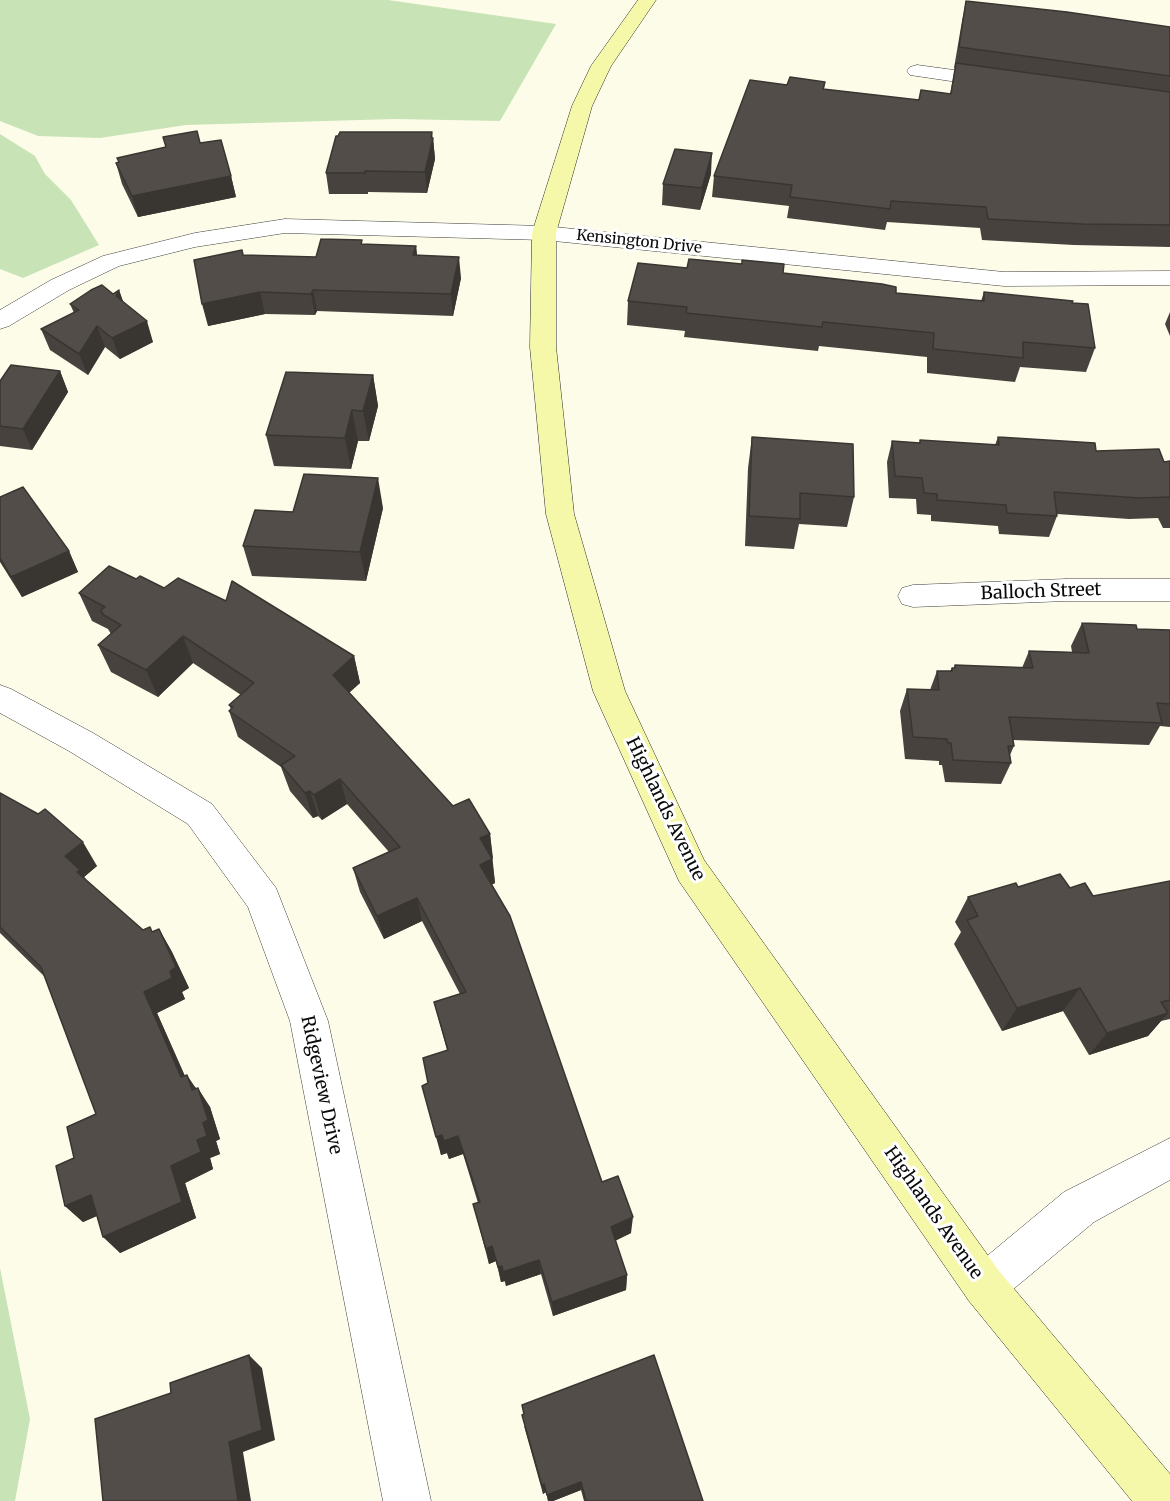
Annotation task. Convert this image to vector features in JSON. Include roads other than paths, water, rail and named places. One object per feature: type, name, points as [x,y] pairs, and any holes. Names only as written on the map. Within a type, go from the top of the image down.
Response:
[{"type":"main road","name":"Highlands Avenue","points":[[647,0],[601,66],[582,106],[557,183],[544,233],[543,347],[560,514],[609,691],[691,870],[984,1286],[1162,1501]]},
{"type":"street","points":[[917,71],[1020,85]]},
{"type":"street","name":"Kensington Drive","points":[[0,321],[60,285],[111,261],[195,240],[285,226],[544,233],[1004,279],[1170,278]]},
{"type":"street","name":"Balloch Street","points":[[913,596],[1066,590],[1170,590]]},
{"type":"street","name":"Ridgeview Drive","points":[[0,698],[100,752],[200,813],[263,899],[309,1021],[407,1501]]},
{"type":"street","points":[[984,1286],[1079,1207],[1170,1158]]}]
